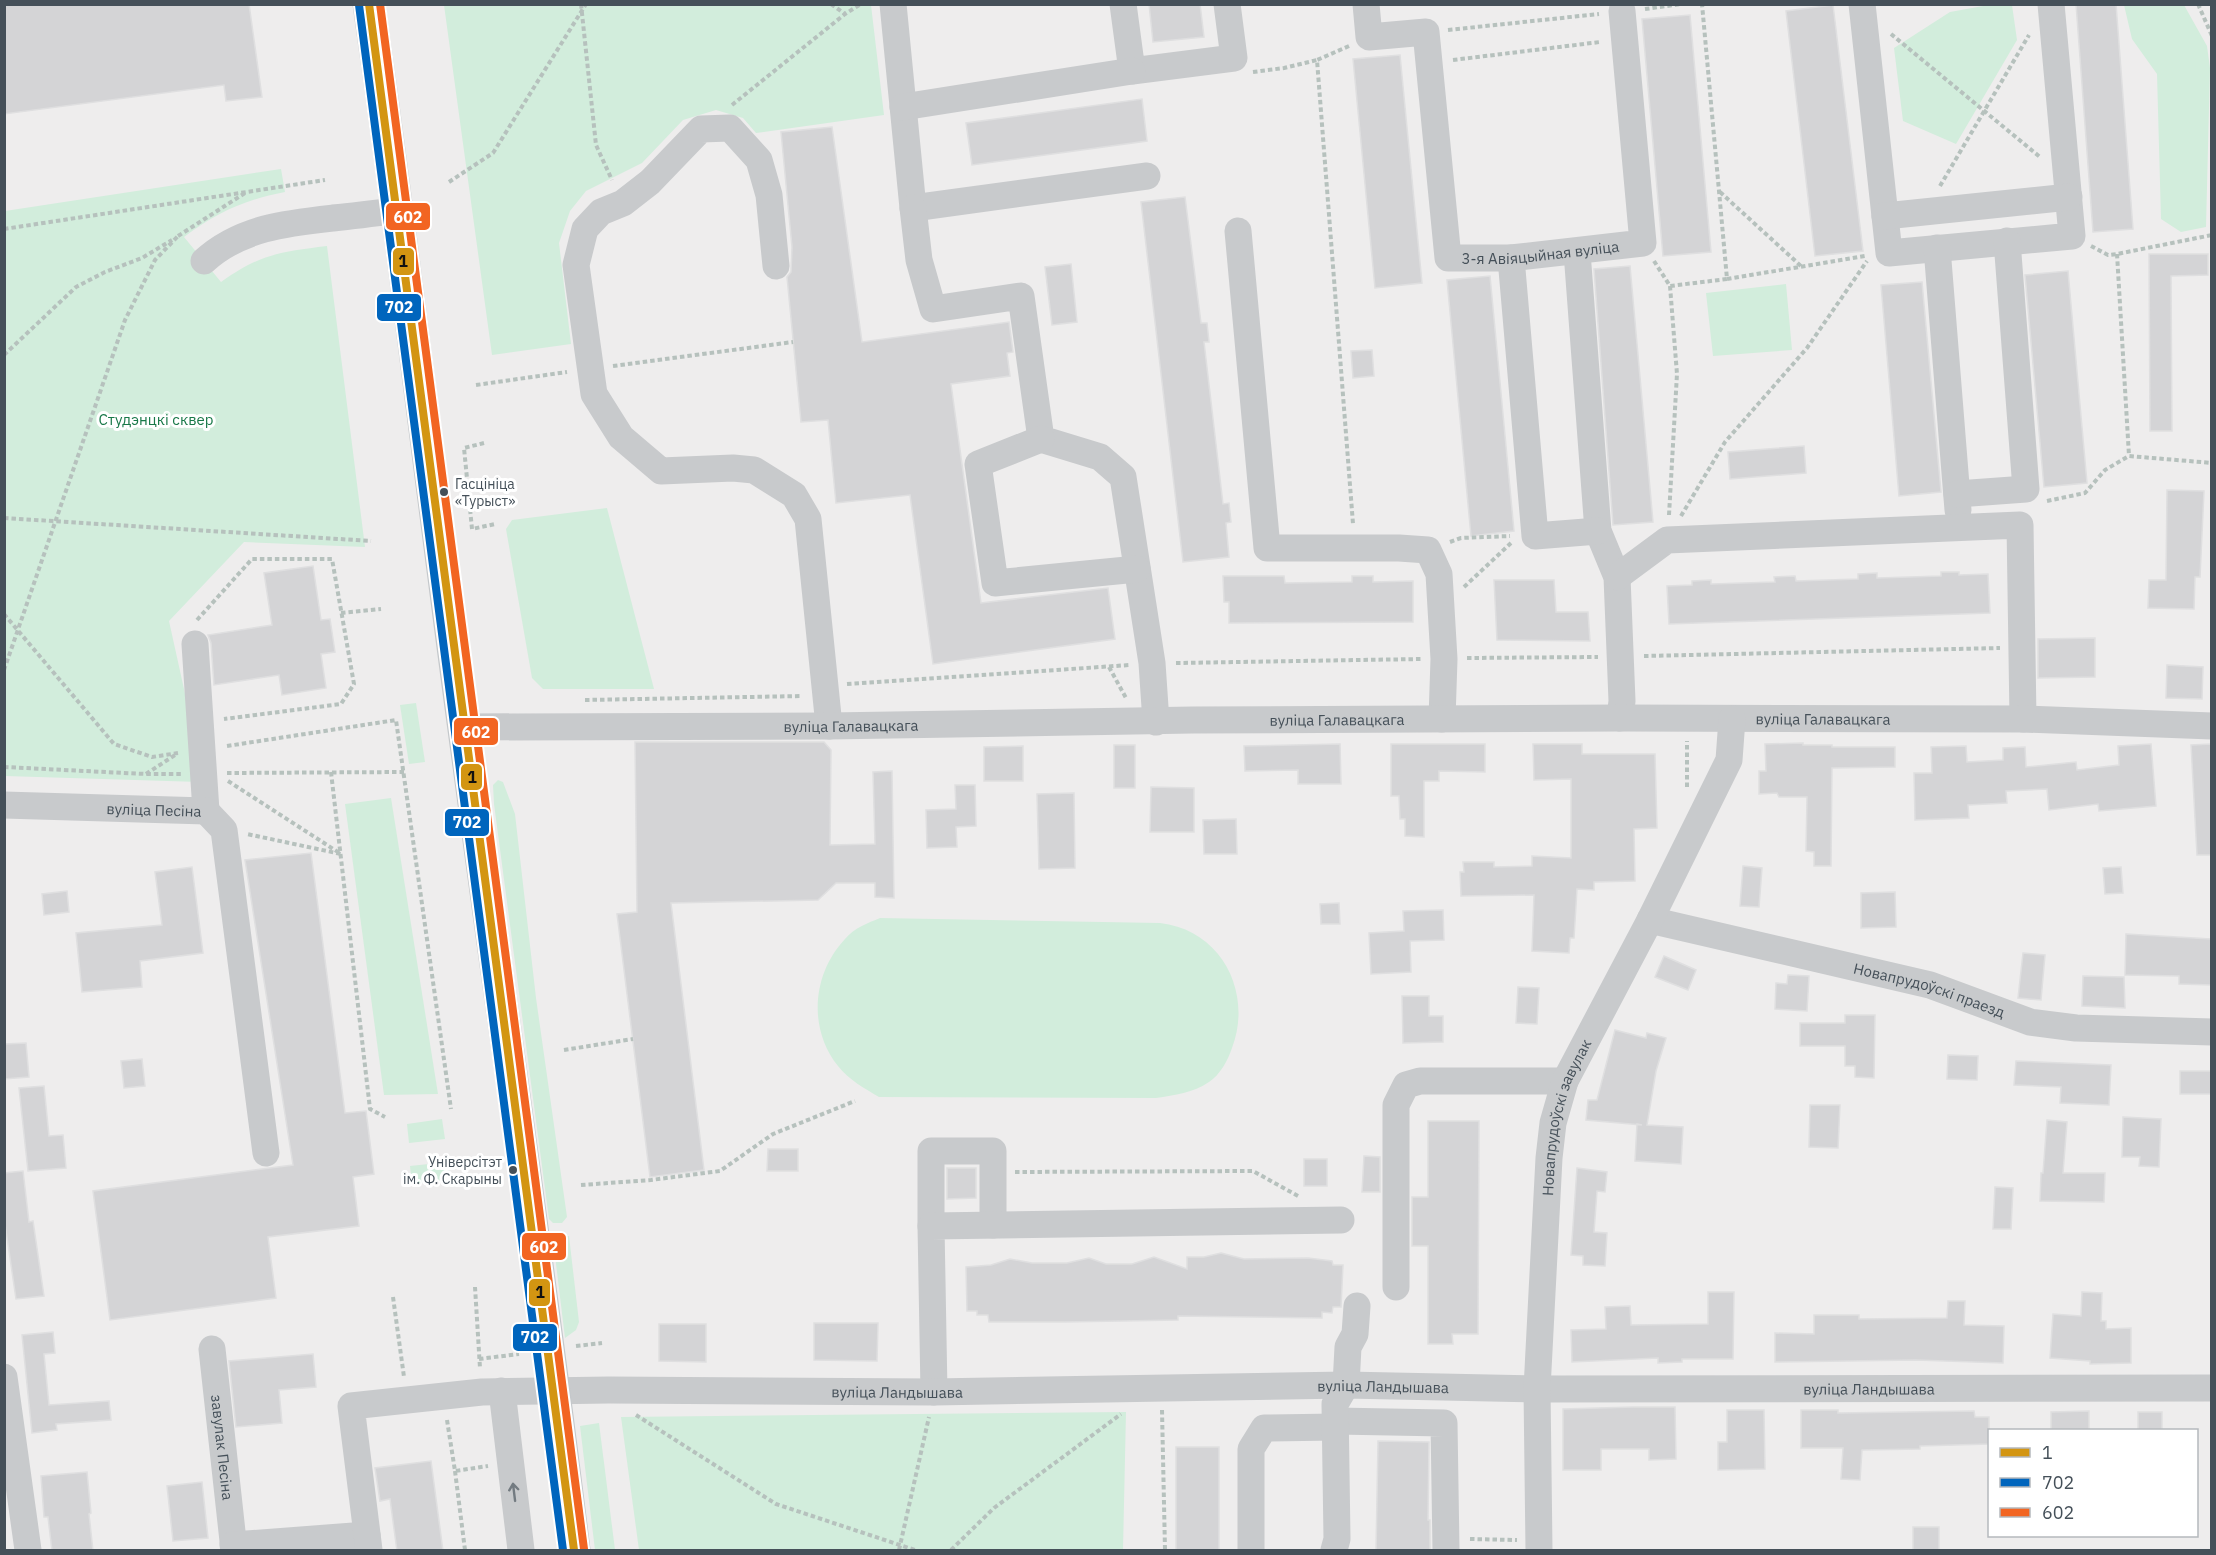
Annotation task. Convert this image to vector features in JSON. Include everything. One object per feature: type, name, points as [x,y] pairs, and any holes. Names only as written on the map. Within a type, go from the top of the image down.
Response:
[{"type":"main road","points":[[369,4],[398,210],[463,727],[555,1390],[574,1551]]},
{"type":"street","points":[[893,4],[919,260],[933,309],[1021,296],[1041,439]]},
{"type":"street","points":[[1124,4],[1132,71]]},
{"type":"street","points":[[903,107],[1132,71],[1234,58],[1227,4]]},
{"type":"street","points":[[1366,4],[1369,37],[1426,32]]},
{"type":"street","points":[[1862,8],[1889,253],[2072,236],[2051,4]]},
{"type":"street","points":[[1622,11],[1643,243]]},
{"type":"street","name":"3-я Авіяцыйная вуліца","points":[[1426,32],[1448,258],[1511,258],[1643,243]]},
{"type":"street","points":[[776,266],[769,195],[759,160],[730,128],[701,129],[650,182],[623,203],[601,212],[585,230],[576,265],[594,394],[621,437],[661,471],[733,468],[754,470],[794,495],[808,519],[829,726]]},
{"type":"street","points":[[914,208],[1147,176]]},
{"type":"street","points":[[1885,216],[2068,189]]},
{"type":"street","points":[[204,261],[236,238],[266,228],[289,222],[398,210]]},
{"type":"street","points":[[1238,231],[1267,548],[1428,550],[1439,574],[1444,659],[1442,719]]},
{"type":"street","points":[[1957,494],[2026,489],[2007,242]]},
{"type":"street","points":[[1937,248],[1959,527]]},
{"type":"street","points":[[1577,252],[1598,531],[1617,577],[1621,657],[1620,718]]},
{"type":"street","points":[[1511,258],[1535,536],[1598,531]]},
{"type":"street","points":[[1137,568],[995,583],[978,464],[1041,439],[1100,457],[1123,477],[1152,663],[1156,722]]},
{"type":"street","points":[[1617,577],[1667,540],[2020,525],[2023,719]]},
{"type":"street","name":"вуліца Песіна","points":[[4,805],[206,812],[195,644]]},
{"type":"street","name":"вуліца Галавацкага","points":[[463,727],[829,726],[1620,718],[2023,719],[2211,726]]},
{"type":"street","name":"Новапрудоўскі завулак","points":[[1531,1545],[1549,1158],[1553,1123],[1565,1081],[1650,920],[1729,760],[1732,719]]},
{"type":"street","points":[[206,812],[224,830],[228,851],[266,1153]]},
{"type":"street","name":"Новапрудоўскі праезд","points":[[1650,920],[1930,985],[2030,1022],[2076,1028],[2211,1032]]},
{"type":"street","points":[[1396,1287],[1396,1105],[1407,1085],[1420,1081],[1565,1081]]},
{"type":"street","points":[[934,1392],[931,1151],[993,1151],[993,1225]]},
{"type":"street","points":[[931,1226],[1341,1220]]},
{"type":"street","points":[[1334,1551],[1337,1539],[1335,1404],[1346,1385],[1348,1347],[1355,1334],[1357,1306]]},
{"type":"street","name":"завулак Песіна","points":[[212,1349],[234,1548],[368,1543]]},
{"type":"street","points":[[4,1377],[13,1500],[28,1551]]},
{"type":"street","points":[[491,1384],[521,1551]]},
{"type":"street","name":"вуліца Ландышава","points":[[368,1543],[351,1406],[444,1395],[491,1384],[555,1390],[934,1392],[1346,1385],[1537,1389],[2211,1388]]},
{"type":"street","points":[[1251,1551],[1251,1449],[1264,1428],[1336,1424],[1444,1424],[1447,1545]]},
{"type":"path","points":[[581,4],[596,145],[623,203]]},
{"type":"path","points":[[449,182],[493,153],[586,4]]},
{"type":"path","points":[[831,4],[845,14]]},
{"type":"path","points":[[701,129],[845,14],[861,4]]},
{"type":"path","points":[[1426,32],[1682,4]]},
{"type":"path","points":[[1702,4],[1727,279]]},
{"type":"path","points":[[2198,4],[2211,36]]},
{"type":"path","points":[[1862,8],[1984,111],[2068,189]]},
{"type":"path","points":[[1924,212],[2030,34]]},
{"type":"path","points":[[1355,548],[1317,60],[1369,37]]},
{"type":"path","points":[[1429,62],[1625,39]]},
{"type":"path","points":[[4,229],[326,180]]},
{"type":"path","points":[[4,355],[76,287],[105,272],[142,258],[248,191]]},
{"type":"path","points":[[1719,192],[1802,267]]},
{"type":"path","points":[[2072,236],[2108,255],[2211,234]]},
{"type":"path","points":[[4,670],[125,320],[155,260],[178,236]]},
{"type":"path","points":[[1643,243],[1670,286],[1677,374],[1667,540]]},
{"type":"path","points":[[2118,254],[2129,456]]},
{"type":"path","points":[[1667,540],[1725,442],[1807,348],[1871,255],[1670,286]]},
{"type":"path","points":[[476,385],[794,342]]},
{"type":"path","points":[[484,443],[464,448],[472,529],[495,524]]},
{"type":"path","points":[[2026,489],[2047,501],[2085,493],[2105,470],[2129,456],[2211,463]]},
{"type":"path","points":[[4,518],[371,541]]},
{"type":"path","points":[[1428,550],[1461,538],[1518,536],[1441,609]]},
{"type":"path","points":[[195,644],[196,621],[252,559],[332,559],[354,684],[341,704],[199,722]]},
{"type":"path","points":[[341,613],[381,609]]},
{"type":"path","points":[[577,700],[798,698],[826,687],[861,682],[1152,663],[1621,657],[2023,647]]},
{"type":"path","points":[[396,720],[451,1110]]},
{"type":"path","points":[[146,774],[178,753]]},
{"type":"path","points":[[331,772],[370,1109],[386,1117]]},
{"type":"path","points":[[564,1050],[633,1039]]},
{"type":"path","points":[[582,1185],[651,1180],[720,1171],[773,1134],[855,1101]]},
{"type":"path","points":[[993,1172],[1253,1171],[1302,1198]]},
{"type":"path","points":[[475,1287],[479,1359],[491,1384]]},
{"type":"path","points":[[393,1297],[407,1399]]},
{"type":"path","points":[[572,1347],[602,1343]]},
{"type":"path","points":[[479,1359],[519,1353]]},
{"type":"path","points":[[900,1548],[934,1392]]},
{"type":"path","points":[[444,1395],[465,1551]]},
{"type":"path","points":[[1162,1406],[1165,1551]]},
{"type":"path","points":[[632,1412],[776,1504],[900,1548],[915,1551]]},
{"type":"path","points":[[951,1551],[994,1509],[1123,1413]]},
{"type":"path","points":[[455,1471],[490,1466]]},
{"type":"path","points":[[1447,1545],[1531,1545]]},
{"type":"green space","points":[[1994,4],[2012,5],[2017,40],[1956,144],[1903,121],[1894,48],[1950,12]]},
{"type":"green space","points":[[444,5],[871,5],[884,115],[756,133],[743,118],[716,110],[683,120],[642,163],[586,191],[570,211],[559,243],[571,344],[492,355]]},
{"type":"green space","points":[[2124,5],[2184,5],[2207,46],[2210,68],[2206,227],[2181,232],[2161,219],[2157,74],[2132,39]]},
{"type":"green space","name":"Студэнцкі сквер","points":[[281,169],[285,192],[232,208],[184,237],[221,282],[259,260],[296,250],[327,246],[365,547],[244,542],[169,621],[195,739],[200,782],[5,776],[5,211]]},
{"type":"green space","points":[[1786,284],[1792,350],[1713,356],[1706,293]]},
{"type":"green space","points":[[607,508],[654,689],[543,689],[532,678],[506,529],[512,520]]},
{"type":"green space","points":[[416,703],[425,762],[409,764],[400,705]]},
{"type":"green space","points":[[498,780],[503,782],[515,814],[536,998],[567,1217],[562,1223],[553,1223],[549,1219],[494,804],[493,785]]},
{"type":"green space","points":[[391,798],[438,1094],[384,1095],[345,804]]},
{"type":"green space","points":[[880,918],[1160,923],[1182,928],[1200,938],[1216,951],[1235,986],[1238,1006],[1237,1027],[1230,1053],[1217,1075],[1203,1086],[1184,1093],[1156,1098],[879,1097],[847,1075],[828,1051],[818,1019],[818,1002],[820,985],[834,953],[853,932]]},
{"type":"green space","points":[[442,1119],[445,1139],[409,1143],[407,1124]]},
{"type":"green space","points":[[448,1162],[450,1180],[412,1184],[410,1166]]},
{"type":"green space","points":[[569,1236],[579,1322],[576,1330],[565,1338],[553,1239]]},
{"type":"green space","points":[[1126,1412],[1123,1550],[639,1550],[621,1417]]},
{"type":"green space","points":[[599,1423],[615,1550],[595,1550],[580,1426]]},
{"type":"building","points":[[4,4],[249,4],[262,97],[226,101],[224,85],[4,114]]},
{"type":"building","points":[[1149,4],[1200,4],[1204,37],[1153,42]]},
{"type":"building","points":[[2076,4],[2116,4],[2133,229],[2093,232]]},
{"type":"building","points":[[1833,5],[1863,251],[1815,256],[1786,11]]},
{"type":"building","points":[[1690,15],[1711,252],[1663,256],[1642,19]]},
{"type":"building","points":[[1400,55],[1422,283],[1375,288],[1353,59]]},
{"type":"building","points":[[1142,99],[1147,141],[972,165],[966,123]]},
{"type":"building","points":[[832,127],[862,342],[1009,322],[1013,352],[1007,353],[1010,376],[951,384],[981,603],[1108,588],[1115,639],[933,664],[910,495],[836,503],[828,420],[801,422],[787,277],[791,272],[792,247],[781,132]]},
{"type":"building","points":[[1185,197],[1201,323],[1207,323],[1209,342],[1204,342],[1223,504],[1229,503],[1231,522],[1226,523],[1229,557],[1183,562],[1141,202]]},
{"type":"building","points":[[2149,254],[2208,254],[2208,275],[2171,276],[2172,431],[2150,431]]},
{"type":"building","points":[[1071,264],[1077,322],[1052,325],[1045,267]]},
{"type":"building","points":[[1630,266],[1653,522],[1613,525],[1594,269]]},
{"type":"building","points":[[2068,271],[2087,483],[2044,487],[2025,275]]},
{"type":"building","points":[[1490,276],[1514,531],[1471,536],[1447,280]]},
{"type":"building","points":[[1922,282],[1941,492],[1899,496],[1881,285]]},
{"type":"building","points":[[1372,350],[1374,376],[1353,378],[1351,351]]},
{"type":"building","points":[[1804,446],[1806,473],[1730,479],[1728,452]]},
{"type":"building","points":[[2167,490],[2204,491],[2200,577],[2195,577],[2194,609],[2148,608],[2149,580],[2166,580]]},
{"type":"building","points":[[313,566],[321,620],[330,619],[335,652],[321,654],[326,688],[282,695],[279,675],[214,685],[211,643],[208,635],[272,625],[264,573]]},
{"type":"building","points":[[1941,572],[1959,572],[1959,575],[1988,574],[1990,613],[1669,624],[1667,586],[1692,585],[1692,581],[1711,580],[1711,584],[1775,582],[1774,577],[1795,576],[1796,581],[1858,579],[1858,574],[1877,573],[1877,578],[1941,576]]},
{"type":"building","points":[[1223,576],[1284,576],[1285,583],[1352,582],[1352,576],[1373,576],[1373,582],[1413,581],[1413,622],[1229,623],[1229,602],[1224,602]]},
{"type":"building","points":[[1494,580],[1554,580],[1556,612],[1588,612],[1590,641],[1497,640]]},
{"type":"building","points":[[2095,638],[2095,677],[2038,678],[2038,639]]},
{"type":"building","points":[[2167,665],[2203,667],[2202,699],[2166,698]]},
{"type":"building","points":[[635,742],[824,742],[831,750],[830,845],[875,844],[873,772],[892,771],[894,898],[875,897],[875,883],[836,883],[818,900],[671,903],[704,1170],[650,1177],[617,914],[637,912]]},
{"type":"building","points":[[1803,743],[1803,745],[1832,745],[1832,747],[1895,747],[1895,767],[1832,768],[1831,866],[1814,866],[1814,852],[1806,851],[1807,797],[1779,797],[1777,793],[1759,794],[1759,771],[1766,771],[1765,744]]},
{"type":"building","points":[[1340,744],[1341,784],[1298,784],[1298,770],[1245,771],[1244,746]]},
{"type":"building","points":[[1391,744],[1485,744],[1485,772],[1439,771],[1439,781],[1424,781],[1424,837],[1405,836],[1405,819],[1400,819],[1399,796],[1391,796]]},
{"type":"building","points":[[1533,744],[1582,744],[1582,754],[1655,754],[1657,828],[1634,829],[1635,881],[1594,882],[1594,890],[1577,889],[1574,938],[1570,938],[1569,953],[1532,951],[1534,895],[1461,896],[1460,872],[1464,872],[1463,862],[1494,862],[1494,867],[1532,866],[1532,856],[1571,858],[1571,779],[1534,780]]},
{"type":"building","points":[[2151,744],[2156,806],[2099,811],[2098,804],[2049,810],[2047,789],[2006,791],[2007,803],[1968,805],[1969,818],[1915,820],[1914,773],[1932,773],[1931,747],[1966,746],[1967,762],[2003,760],[2003,748],[2025,747],[2026,767],[2076,762],[2077,770],[2119,765],[2118,746]]},
{"type":"building","points":[[2211,744],[2211,855],[2197,855],[2191,745]]},
{"type":"building","points":[[1114,745],[1135,745],[1135,788],[1114,788]]},
{"type":"building","points":[[1023,746],[1023,781],[984,781],[984,747]]},
{"type":"building","points":[[955,785],[975,785],[976,826],[956,827],[957,847],[927,848],[926,810],[956,809]]},
{"type":"building","points":[[1151,787],[1194,788],[1194,832],[1150,832]]},
{"type":"building","points":[[1074,793],[1075,868],[1039,869],[1037,794]]},
{"type":"building","points":[[1236,819],[1237,854],[1204,854],[1203,820]]},
{"type":"building","points":[[311,853],[345,1113],[366,1111],[374,1174],[353,1177],[359,1226],[268,1237],[276,1298],[110,1320],[93,1191],[293,1165],[245,860]]},
{"type":"building","points":[[1743,866],[1762,868],[1759,907],[1740,906]]},
{"type":"building","points":[[192,867],[203,953],[140,961],[142,987],[82,992],[76,933],[162,925],[155,872]]},
{"type":"building","points":[[2121,867],[2123,893],[2105,894],[2103,868]]},
{"type":"building","points":[[67,891],[69,912],[44,915],[42,894]]},
{"type":"building","points":[[1895,892],[1896,927],[1861,928],[1861,893]]},
{"type":"building","points":[[1339,903],[1340,924],[1321,924],[1320,904]]},
{"type":"building","points":[[1443,910],[1444,940],[1410,941],[1411,972],[1371,974],[1369,933],[1404,931],[1403,911]]},
{"type":"building","points":[[2126,934],[2211,939],[2211,985],[2179,984],[2179,976],[2125,975]]},
{"type":"building","points":[[2023,953],[2045,955],[2041,1000],[2018,998]]},
{"type":"building","points":[[1664,956],[1696,970],[1688,990],[1655,977]]},
{"type":"building","points":[[1788,975],[1809,976],[1807,1011],[1775,1009],[1776,983],[1787,984]]},
{"type":"building","points":[[2083,976],[2124,977],[2125,1008],[2082,1006]]},
{"type":"building","points":[[1518,987],[1539,988],[1537,1024],[1516,1023]]},
{"type":"building","points":[[1402,996],[1429,996],[1429,1016],[1443,1016],[1443,1042],[1403,1043]]},
{"type":"building","points":[[1845,1015],[1875,1015],[1874,1078],[1855,1077],[1855,1066],[1845,1066],[1845,1046],[1800,1046],[1800,1023],[1845,1023]]},
{"type":"building","points":[[1615,1030],[1646,1038],[1647,1033],[1666,1038],[1656,1071],[1647,1125],[1683,1127],[1681,1164],[1635,1161],[1637,1125],[1586,1120],[1588,1100],[1597,1100]]},
{"type":"building","points":[[26,1043],[29,1077],[4,1079],[4,1044]]},
{"type":"building","points":[[1948,1055],[1978,1056],[1977,1080],[1947,1079]]},
{"type":"building","points":[[142,1059],[145,1086],[124,1088],[121,1061]]},
{"type":"building","points":[[2016,1061],[2111,1065],[2109,1105],[2060,1103],[2061,1087],[2014,1085]]},
{"type":"building","points":[[2180,1071],[2211,1071],[2211,1094],[2180,1094]]},
{"type":"building","points":[[44,1086],[49,1136],[63,1135],[66,1168],[28,1171],[19,1088]]},
{"type":"building","points":[[1810,1105],[1840,1105],[1838,1148],[1809,1147]]},
{"type":"building","points":[[2123,1117],[2161,1119],[2159,1167],[2139,1166],[2140,1157],[2122,1157]]},
{"type":"building","points":[[2047,1120],[2067,1122],[2063,1173],[2105,1173],[2104,1202],[2040,1201]]},
{"type":"building","points":[[1428,1121],[1479,1121],[1478,1334],[1452,1334],[1453,1344],[1428,1344],[1428,1246],[1412,1246],[1412,1197],[1428,1197]]},
{"type":"building","points":[[768,1149],[798,1149],[798,1171],[767,1171]]},
{"type":"building","points":[[1364,1156],[1380,1157],[1380,1192],[1362,1192]]},
{"type":"building","points":[[1304,1159],[1327,1159],[1327,1186],[1304,1186]]},
{"type":"building","points":[[947,1168],[976,1168],[976,1198],[947,1199]]},
{"type":"building","points":[[1577,1168],[1607,1172],[1605,1192],[1597,1191],[1594,1232],[1607,1233],[1605,1266],[1583,1265],[1583,1256],[1571,1255]]},
{"type":"building","points":[[23,1171],[29,1222],[33,1221],[44,1296],[16,1299],[4,1217],[4,1173]]},
{"type":"building","points":[[1995,1187],[2013,1188],[2011,1229],[1993,1229]]},
{"type":"building","points":[[1221,1253],[1244,1259],[1308,1258],[1332,1261],[1333,1265],[1343,1265],[1341,1307],[1333,1307],[1332,1313],[1322,1312],[1322,1318],[1178,1316],[1178,1320],[1064,1322],[989,1322],[988,1315],[977,1315],[977,1311],[967,1311],[966,1267],[991,1265],[1010,1259],[1032,1263],[1067,1263],[1089,1258],[1106,1264],[1132,1264],[1154,1257],[1187,1269],[1187,1257],[1204,1257]]},
{"type":"building","points":[[1708,1292],[1734,1292],[1733,1359],[1682,1359],[1682,1362],[1658,1363],[1658,1358],[1572,1362],[1571,1330],[1606,1329],[1605,1307],[1630,1306],[1631,1325],[1708,1324]]},
{"type":"building","points":[[2082,1292],[2102,1293],[2101,1321],[2106,1321],[2106,1329],[2131,1328],[2131,1363],[2090,1364],[2090,1361],[2050,1358],[2053,1314],[2081,1316]]},
{"type":"building","points":[[1948,1301],[1965,1301],[1964,1325],[2004,1326],[2003,1363],[1916,1360],[1775,1362],[1775,1333],[1814,1334],[1814,1315],[1859,1315],[1859,1319],[1947,1318]]},
{"type":"building","points":[[814,1323],[878,1323],[877,1361],[814,1360]]},
{"type":"building","points":[[659,1324],[706,1324],[706,1362],[659,1361]]},
{"type":"building","points":[[53,1332],[55,1353],[44,1354],[49,1405],[109,1401],[111,1420],[56,1424],[57,1430],[32,1433],[22,1335]]},
{"type":"building","points":[[313,1354],[316,1387],[279,1390],[282,1423],[236,1427],[229,1361]]},
{"type":"building","points":[[1675,1407],[1676,1459],[1649,1460],[1649,1449],[1601,1449],[1601,1470],[1563,1470],[1563,1409]]},
{"type":"building","points":[[1727,1410],[1764,1410],[1765,1469],[1718,1470],[1718,1442],[1727,1442]]},
{"type":"building","points":[[1801,1410],[1838,1410],[1838,1413],[1974,1411],[1975,1417],[1989,1417],[1988,1444],[1862,1450],[1860,1480],[1841,1479],[1843,1448],[1801,1448]]},
{"type":"building","points":[[2089,1411],[2089,1429],[2051,1429],[2051,1412]]},
{"type":"building","points":[[2138,1412],[2162,1412],[2162,1429],[2138,1429]]},
{"type":"building","points":[[1378,1441],[1429,1442],[1430,1551],[1376,1551]]},
{"type":"building","points":[[1176,1447],[1219,1447],[1219,1551],[1176,1551]]},
{"type":"building","points":[[431,1461],[443,1551],[397,1551],[390,1499],[380,1501],[375,1468]]},
{"type":"building","points":[[87,1472],[93,1551],[52,1551],[48,1517],[44,1517],[41,1476]]},
{"type":"building","points":[[202,1482],[208,1538],[173,1541],[167,1486]]},
{"type":"building","points":[[1913,1527],[1939,1527],[1939,1551],[1913,1551]]},
{"type":"transit line","name":"1","points":[[369,4],[574,1550]]},
{"type":"transit line","name":"602","points":[[380,4],[584,1549]]},
{"type":"transit line","name":"702","points":[[359,5],[563,1550]]},
{"type":"place","name":"Гасцініца «Турыст»","points":[[444,492]]},
{"type":"place","name":"Універсітэт ім. Ф. Скарыны","points":[[513,1170]]}]
